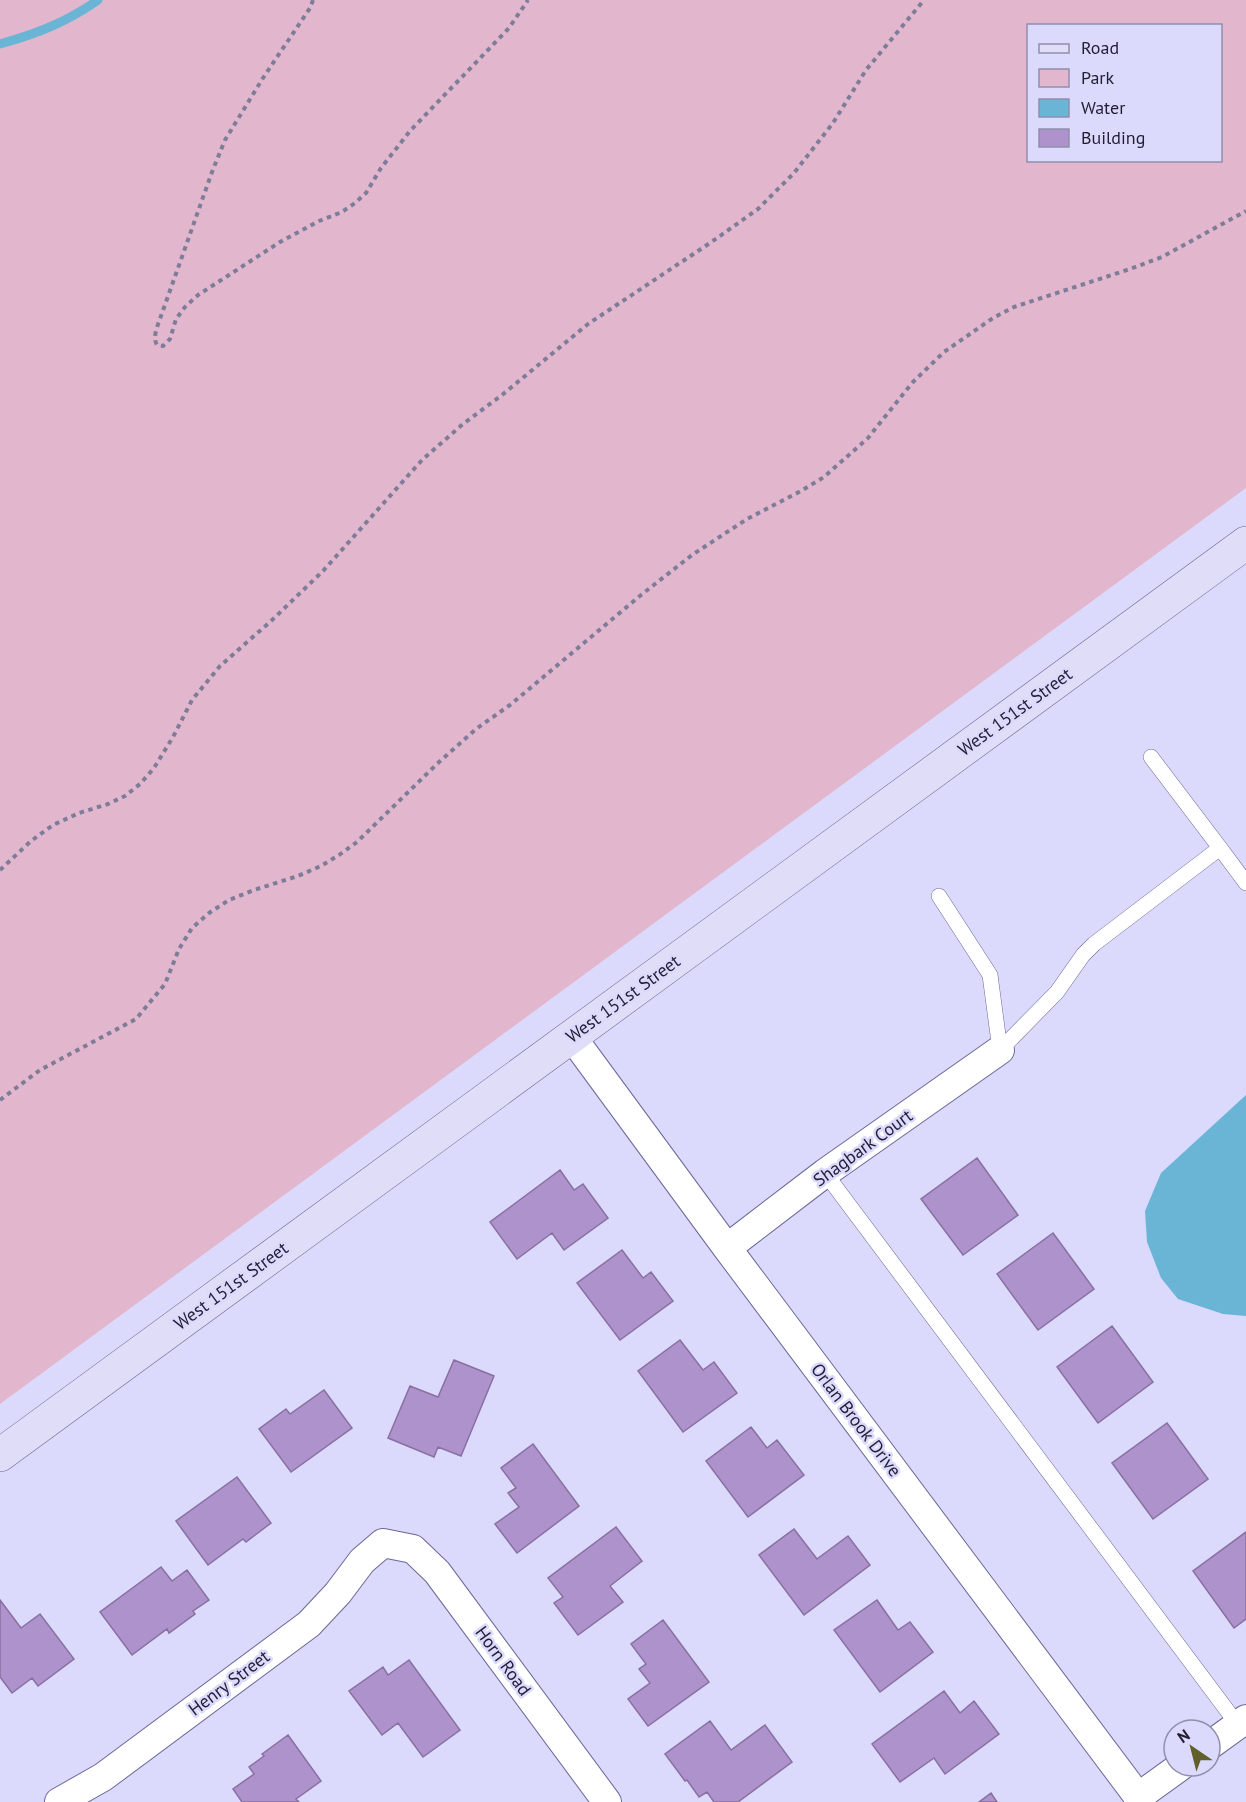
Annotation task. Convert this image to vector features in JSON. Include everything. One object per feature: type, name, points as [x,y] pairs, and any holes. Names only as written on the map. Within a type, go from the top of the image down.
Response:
[{"type":"street","name":"West 151st Street","points":[[0,1455],[1246,543]]},
{"type":"street","name":"Orlan Brook Drive","points":[[572,1037],[727,1248],[1140,1799]]},
{"type":"street","name":"Shagbark Court","points":[[727,1248],[825,1173],[1000,1050]]},
{"type":"street","name":"Henry Street","points":[[58,1802],[103,1777],[309,1624],[338,1593],[362,1561],[383,1543]]},
{"type":"street","name":"Horn Road","points":[[383,1543],[413,1549],[437,1572],[607,1802]]},
{"type":"street","points":[[1222,1736],[1242,1722]]},
{"type":"street","points":[[1140,1799],[1166,1778]]},
{"type":"lane","points":[[1151,757],[1246,883]]},
{"type":"lane","points":[[1000,1050],[1057,992],[1083,955],[1094,944],[1220,848]]},
{"type":"lane","points":[[939,896],[990,975],[1000,1050]]},
{"type":"lane","points":[[825,1173],[1242,1722]]},
{"type":"path","points":[[313,0],[310,9],[263,78],[225,140],[161,316],[155,335],[157,345],[163,346],[170,339],[176,319],[184,307],[198,295],[280,242],[319,221],[342,212],[366,193],[381,168],[410,131],[508,28],[528,0]]},
{"type":"path","points":[[0,870],[31,841],[54,825],[125,796],[140,784],[154,768],[192,700],[220,666],[323,571],[422,460],[463,424],[588,324],[758,209],[794,173],[833,123],[866,70],[924,0]]},
{"type":"path","points":[[0,1100],[40,1070],[136,1019],[165,984],[179,949],[192,928],[209,913],[229,900],[313,869],[339,855],[357,842],[476,729],[510,705],[684,561],[747,519],[824,477],[868,438],[912,383],[944,352],[993,318],[1014,307],[1162,257],[1246,211]]},
{"type":"green space","points":[[0,0],[1246,0],[1246,488],[0,1404]]},
{"type":"water","points":[[1246,1095],[1246,1316],[1223,1314],[1178,1299],[1161,1278],[1147,1242],[1145,1211],[1161,1173]]},
{"type":"building","points":[[977,1158],[1018,1215],[963,1255],[921,1199]]},
{"type":"building","points":[[560,1170],[574,1190],[583,1184],[608,1218],[564,1250],[552,1233],[517,1259],[490,1222]]},
{"type":"building","points":[[1053,1233],[1094,1289],[1038,1330],[997,1274]]},
{"type":"building","points":[[622,1250],[643,1278],[651,1272],[673,1301],[620,1340],[577,1283]]},
{"type":"building","points":[[1112,1326],[1153,1382],[1098,1423],[1057,1367]]},
{"type":"building","points":[[680,1340],[703,1370],[714,1362],[737,1393],[683,1432],[638,1371]]},
{"type":"building","points":[[454,1360],[494,1376],[461,1456],[438,1447],[434,1457],[388,1438],[410,1386],[438,1397]]},
{"type":"building","points":[[324,1390],[352,1428],[291,1472],[259,1429],[286,1409],[290,1414]]},
{"type":"building","points":[[1167,1423],[1208,1479],[1153,1519],[1112,1463]]},
{"type":"building","points":[[751,1427],[767,1448],[777,1440],[804,1475],[748,1517],[706,1461]]},
{"type":"building","points":[[533,1444],[579,1506],[517,1553],[495,1524],[519,1507],[508,1493],[516,1488],[501,1468]]},
{"type":"building","points":[[237,1477],[271,1523],[246,1542],[243,1539],[208,1565],[176,1521]]},
{"type":"building","points":[[616,1527],[642,1561],[610,1586],[623,1602],[578,1635],[554,1603],[563,1597],[548,1578]]},
{"type":"building","points":[[794,1529],[817,1559],[848,1536],[870,1565],[804,1615],[759,1555]]},
{"type":"building","points":[[1246,1532],[1246,1619],[1234,1628],[1193,1571]]},
{"type":"building","points":[[161,1567],[172,1581],[187,1570],[209,1600],[193,1611],[195,1614],[169,1633],[167,1629],[132,1655],[100,1612]]},
{"type":"building","points":[[0,1600],[21,1628],[40,1614],[74,1659],[38,1686],[32,1678],[12,1693],[0,1677]]},
{"type":"building","points":[[877,1600],[898,1630],[910,1622],[933,1652],[880,1692],[834,1630]]},
{"type":"building","points":[[663,1620],[709,1682],[648,1726],[628,1699],[650,1683],[639,1669],[646,1664],[631,1644]]},
{"type":"building","points":[[409,1660],[460,1730],[423,1757],[398,1723],[382,1735],[349,1691],[383,1667],[388,1675]]},
{"type":"building","points":[[944,1691],[960,1713],[974,1701],[999,1734],[945,1774],[934,1758],[900,1782],[872,1744]]},
{"type":"building","points":[[710,1721],[731,1750],[765,1725],[792,1762],[738,1802],[714,1802],[707,1792],[699,1797],[665,1754]]},
{"type":"building","points":[[288,1735],[321,1781],[296,1799],[299,1802],[242,1802],[233,1789],[254,1774],[249,1767],[264,1756],[262,1754]]},
{"type":"building","points":[[991,1793],[997,1802],[979,1802]]},
{"type":"waterway","points":[[0,44],[51,26],[75,15],[98,0]]}]
